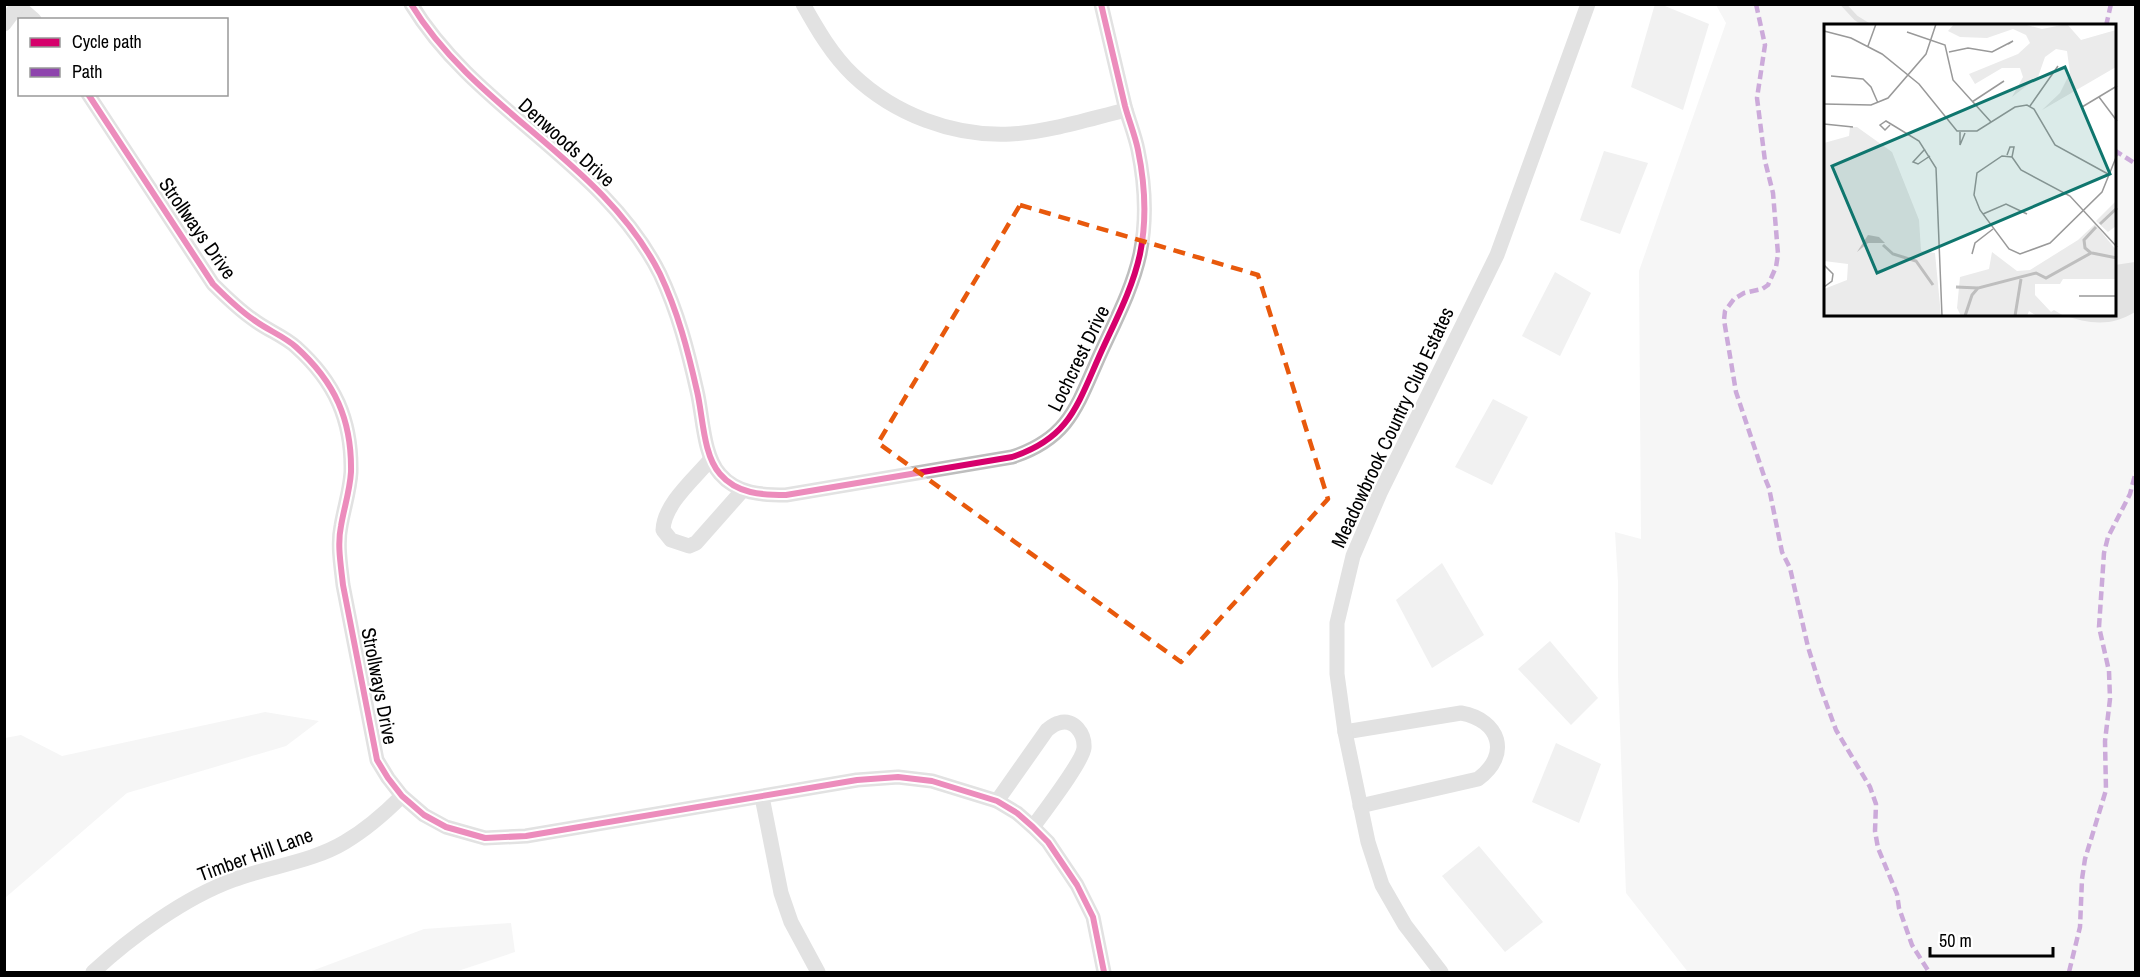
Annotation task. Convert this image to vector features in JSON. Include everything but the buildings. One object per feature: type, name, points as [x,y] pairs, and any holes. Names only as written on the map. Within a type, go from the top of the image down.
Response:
[{"type":"street","name":"Denwoods Drive","points":[[411,4],[450,55],[484,90],[595,187],[628,224],[660,273],[681,326],[698,393],[710,460]]},
{"type":"street","points":[[803,4],[827,45],[852,74],[881,98],[908,113],[938,125],[974,133],[1009,134],[1036,131],[1126,110]]},
{"type":"street","name":"Lochcrest Drive","points":[[742,491],[762,495],[809,492],[1012,457],[1033,450],[1051,439],[1065,424],[1080,402],[1132,283],[1140,254],[1144,224],[1144,191],[1138,150],[1126,110],[1101,4]]},
{"type":"street","name":"Meadowbrook Country Club Estates","points":[[1441,972],[1405,926],[1382,885],[1360,806],[1345,732],[1337,675],[1337,622],[1353,556],[1394,463],[1497,255],[1588,4]]},
{"type":"street","points":[[4,24],[19,5],[32,18]]},
{"type":"street","name":"Strollways Drive","points":[[89,96],[213,284],[255,321],[295,346],[317,369],[341,407],[351,449],[351,475],[340,529],[340,559],[377,759],[402,796],[424,815],[446,827],[485,838],[526,837],[857,780],[898,777],[932,781],[997,801],[1034,827],[1063,862],[1093,917],[1104,972]]},
{"type":"street","points":[[710,460],[720,475],[742,491],[696,543],[689,546],[683,545],[671,540],[663,530],[664,517],[710,460]]},
{"type":"street","points":[[1345,732],[1461,713],[1475,716],[1485,722],[1493,731],[1497,743],[1495,762],[1478,780],[1360,806]]},
{"type":"street","points":[[997,801],[1047,730],[1057,723],[1064,722],[1076,726],[1084,740],[1082,756],[1034,827]]},
{"type":"street","name":"Timber Hill Lane","points":[[93,972],[142,932],[189,902],[232,880],[344,843],[377,821],[402,796]]},
{"type":"street","points":[[762,797],[781,892],[791,922],[818,972]]},
{"type":"highlighted area","points":[[1020,205],[1258,275],[1328,499],[1181,662],[878,443]]},
{"type":"shaded area","points":[[1716,5],[2135,5],[2135,972],[1688,972],[1626,893],[1615,532],[1641,539],[1639,271],[1726,23]]},
{"type":"shaded area","points":[[2135,262],[2135,312],[2109,322],[2091,322],[2067,316],[2116,316],[2116,265]]},
{"type":"shaded area","points":[[265,712],[319,721],[286,746],[127,793],[5,898],[5,738],[21,735],[62,756]]},
{"type":"shaded area","points":[[511,923],[515,952],[455,972],[309,972],[424,929]]},
{"type":"waterway","points":[[1843,4],[1856,18],[1866,24]]},
{"type":"marked path","points":[[1756,4],[1765,45],[1757,98],[1765,161],[1773,193],[1778,254],[1776,267],[1768,285],[1734,299],[1725,311],[1724,320],[1736,392],[1769,488],[1782,552],[1790,568],[1808,647],[1821,689],[1836,730],[1870,787],[1876,804],[1875,831],[1878,848],[1897,894],[1899,908],[1912,945],[1929,972]]},
{"type":"marked path","points":[[2106,24],[2111,4]]},
{"type":"marked path","points":[[2116,151],[2136,164]]},
{"type":"marked path","points":[[2069,972],[2080,927],[2085,859],[2106,790],[2105,741],[2110,699],[2109,671],[2099,627],[2104,553],[2108,537],[2130,494],[2136,471]]},
{"type":"cycle path","points":[[411,4],[438,42],[469,76],[574,168],[607,200],[636,235],[660,274],[677,317],[697,391],[710,457],[720,474],[734,486],[750,492],[786,495],[1012,457],[1046,441],[1058,431],[1076,407],[1127,295],[1137,268],[1144,228],[1144,189],[1138,150],[1101,4]]},
{"type":"cycle path","points":[[89,96],[213,284],[248,316],[296,347],[310,360],[331,388],[338,403],[351,453],[351,472],[339,541],[343,585],[377,760],[402,796],[424,815],[446,827],[485,838],[526,836],[857,780],[898,777],[932,781],[997,801],[1017,813],[1048,842],[1077,885],[1093,917],[1104,972]]}]
